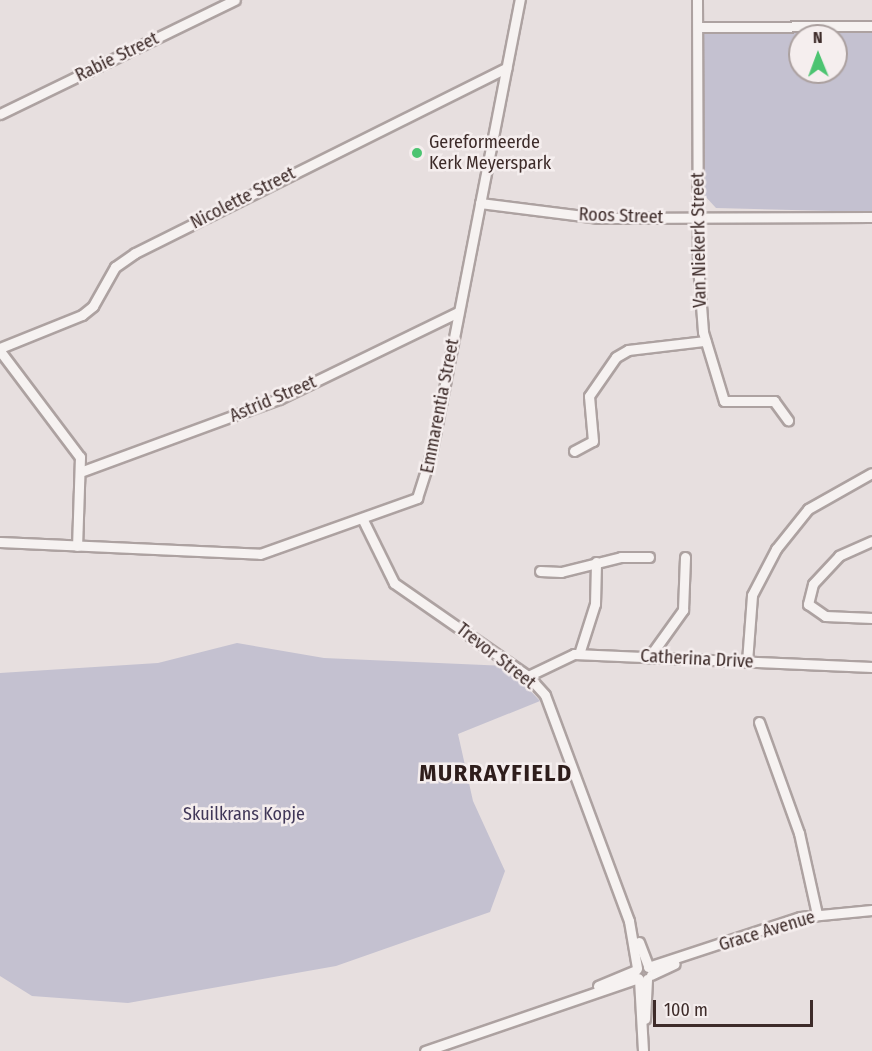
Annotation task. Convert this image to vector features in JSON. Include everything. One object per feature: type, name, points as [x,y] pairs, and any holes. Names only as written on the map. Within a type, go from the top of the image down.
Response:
[{"type":"street","name":"Rabie Street","points":[[0,114],[235,0]]},
{"type":"street","name":"Emmarentia Street","points":[[0,542],[260,554],[406,504],[422,488],[520,0]]},
{"type":"street","name":"Van Niekerk Street","points":[[697,0],[698,298],[705,341],[724,401],[774,401],[788,420]]},
{"type":"street","points":[[698,27],[872,26]]},
{"type":"street","name":"Nicolette Street","points":[[0,350],[82,315],[95,303],[115,267],[135,253],[506,68]]},
{"type":"street","name":"Roos Street","points":[[480,203],[599,218],[872,217]]},
{"type":"street","name":"Astrid Street","points":[[83,471],[279,399],[458,312]]},
{"type":"street","points":[[574,451],[593,441],[589,396],[616,357],[628,350],[705,341]]},
{"type":"street","points":[[0,350],[73,444],[83,471],[77,546]]},
{"type":"street","points":[[747,662],[752,595],[776,549],[808,509],[872,472]]},
{"type":"street","name":"Trevor Street","points":[[363,520],[394,583],[528,676],[554,712],[629,921],[643,973],[643,1048]]},
{"type":"street","points":[[872,541],[839,556],[813,584],[808,604],[825,616],[872,618]]},
{"type":"street","points":[[540,571],[561,572],[596,562],[649,557]]},
{"type":"street","points":[[650,656],[683,610],[685,557]]},
{"type":"street","points":[[579,654],[595,604],[596,562]]},
{"type":"street","name":"Catherina Drive","points":[[528,676],[558,657],[579,654],[872,667]]},
{"type":"street","points":[[759,722],[799,832],[818,914]]},
{"type":"street","name":"Grace Avenue","points":[[425,1051],[698,952],[818,914],[872,910]]},
{"type":"green space","points":[[703,30],[788,30],[788,84],[848,84],[848,30],[872,30],[872,212],[716,208],[704,195]]},
{"type":"green space","name":"Skuilkrans Kopje","points":[[237,643],[324,658],[507,666],[540,701],[458,734],[473,801],[505,871],[490,912],[336,966],[128,1003],[32,996],[0,976],[0,673],[158,663]]},
{"type":"place","name":"Gereformeerde Kerk Meyerspark","points":[[417,153]]},
{"type":"district","name":"MURRAYFIELD","points":[[496,774]]}]
